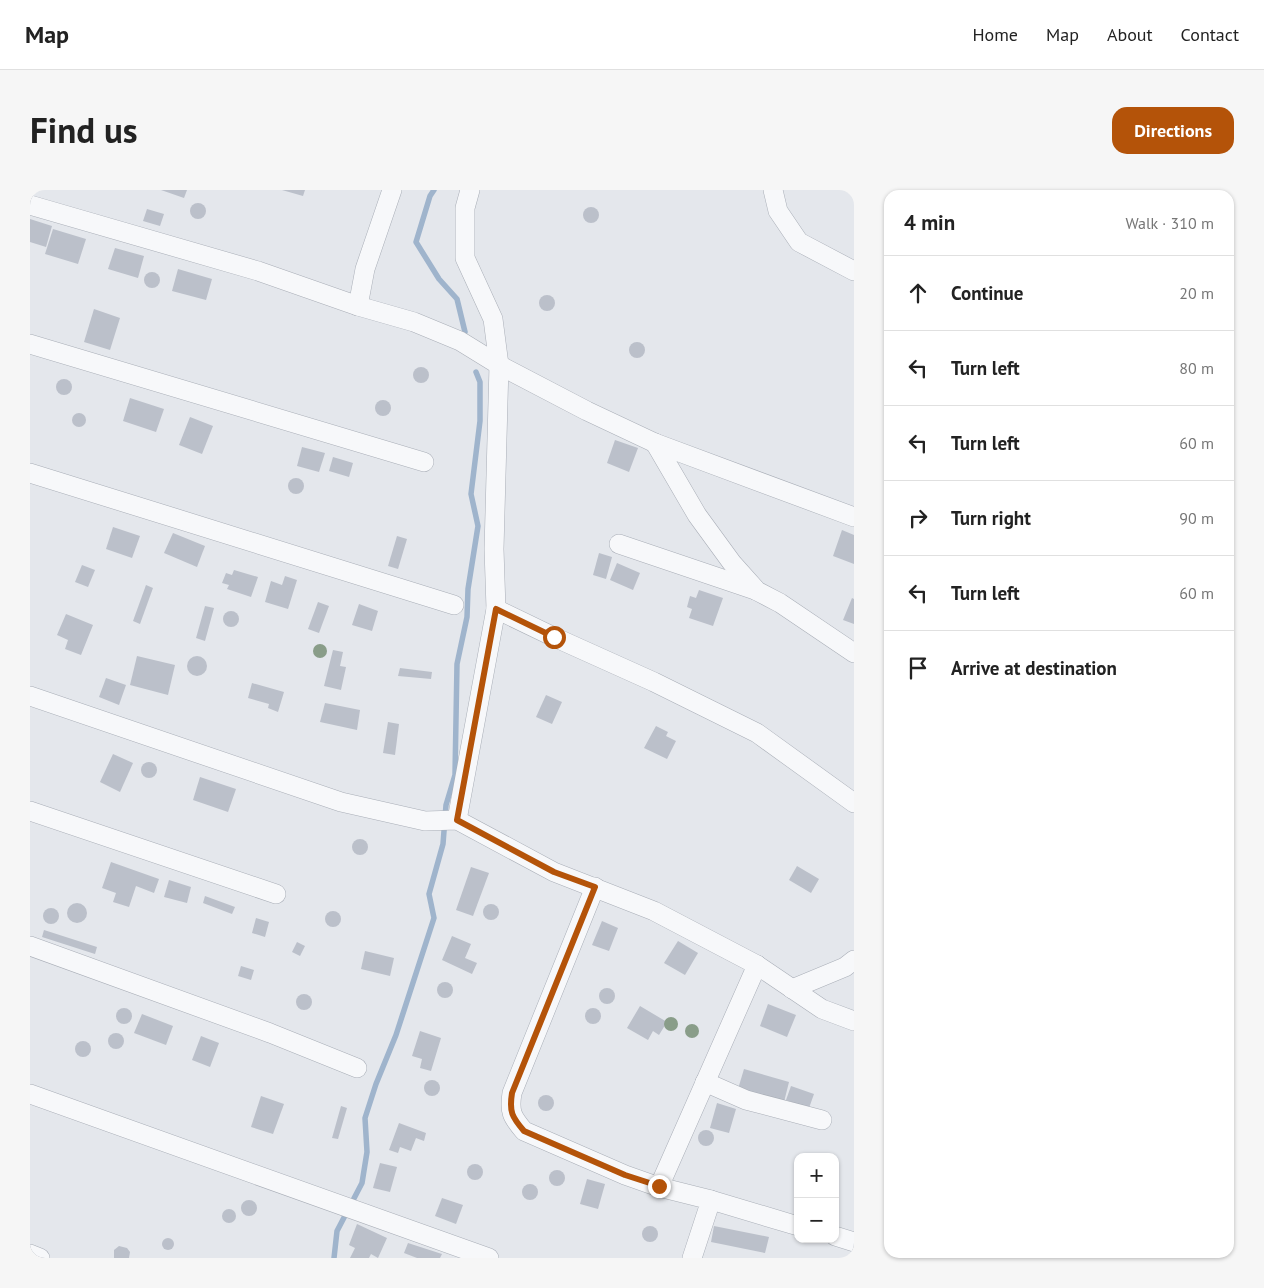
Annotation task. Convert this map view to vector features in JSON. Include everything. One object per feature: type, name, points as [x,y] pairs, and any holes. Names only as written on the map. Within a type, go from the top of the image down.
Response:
[{"type":"street","points":[[358,306],[365,269],[392,190]]},
{"type":"street","points":[[457,820],[496,609],[494,549],[499,365],[493,318],[465,258],[465,208],[470,190]]},
{"type":"street","points":[[773,190],[778,211],[799,242],[854,271]]},
{"type":"street","points":[[30,205],[258,271],[358,306],[414,322],[460,341],[499,365],[655,443],[854,517]]},
{"type":"street","points":[[30,344],[424,462]]},
{"type":"street","points":[[655,443],[697,515],[732,563],[757,591]]},
{"type":"street","points":[[30,473],[454,605]]},
{"type":"street","points":[[619,544],[757,591],[780,603],[854,653]]},
{"type":"street","points":[[496,609],[757,732],[854,803]]},
{"type":"street","points":[[30,696],[341,802],[426,821],[457,820],[554,872],[654,911],[757,966],[822,1009],[854,1021]]},
{"type":"street","points":[[30,811],[276,894]]},
{"type":"street","points":[[595,887],[512,1093],[510,1103],[513,1118],[524,1131],[625,1175],[794,1225]]},
{"type":"street","points":[[30,946],[261,1029],[357,1068]]},
{"type":"street","points":[[792,990],[845,968],[854,960]]},
{"type":"street","points":[[659,1186],[757,966]]},
{"type":"street","points":[[705,1082],[746,1100],[822,1120]]},
{"type":"street","points":[[30,1094],[489,1258]]},
{"type":"street","points":[[692,1258],[711,1200]]},
{"type":"street","points":[[839,1237],[854,1242]]},
{"type":"street","points":[[30,1254],[40,1258]]},
{"type":"building","points":[[161,190],[187,190],[184,198]]},
{"type":"building","points":[[282,190],[305,190],[303,196]]},
{"type":"building","points":[[195,203],[201,203],[206,208],[204,217],[195,219],[190,214],[190,208]]},
{"type":"building","points":[[588,207],[594,207],[599,212],[597,221],[588,223],[583,218],[583,212]]},
{"type":"building","points":[[147,209],[164,214],[160,226],[143,221]]},
{"type":"building","points":[[30,219],[52,226],[46,247],[30,242]]},
{"type":"building","points":[[53,229],[86,239],[78,264],[45,254]]},
{"type":"building","points":[[115,248],[144,256],[138,278],[108,269]]},
{"type":"building","points":[[178,269],[212,279],[206,300],[172,291]]},
{"type":"building","points":[[149,272],[155,272],[160,277],[158,286],[149,288],[144,283],[144,277]]},
{"type":"building","points":[[544,295],[550,295],[555,300],[553,309],[544,311],[539,306],[539,300]]},
{"type":"building","points":[[94,309],[120,318],[110,350],[84,342]]},
{"type":"building","points":[[634,342],[640,342],[645,347],[643,356],[634,358],[629,353],[629,347]]},
{"type":"building","points":[[418,367],[424,367],[429,372],[427,381],[418,383],[413,378],[413,372]]},
{"type":"building","points":[[61,379],[67,379],[72,384],[70,393],[61,395],[56,390],[56,384]]},
{"type":"building","points":[[130,398],[164,409],[156,432],[123,421]]},
{"type":"building","points":[[380,400],[386,400],[391,405],[389,414],[380,416],[375,411],[375,405]]},
{"type":"building","points":[[79,413],[84,415],[86,420],[84,425],[79,427],[74,425],[72,420],[74,415]]},
{"type":"building","points":[[190,417],[213,426],[202,454],[179,445]]},
{"type":"building","points":[[615,440],[638,448],[629,472],[607,463]]},
{"type":"building","points":[[302,447],[325,453],[319,472],[297,466]]},
{"type":"building","points":[[333,457],[353,463],[349,477],[329,471]]},
{"type":"building","points":[[293,478],[299,478],[304,483],[302,492],[293,494],[288,489],[288,483]]},
{"type":"building","points":[[113,527],[140,536],[132,558],[106,549]]},
{"type":"building","points":[[842,530],[854,535],[854,564],[833,556]]},
{"type":"building","points":[[173,533],[205,546],[197,567],[164,553]]},
{"type":"building","points":[[397,536],[407,539],[398,569],[388,566]]},
{"type":"building","points":[[599,553],[612,557],[606,579],[593,575]]},
{"type":"building","points":[[617,563],[640,573],[633,590],[610,580]]},
{"type":"building","points":[[82,565],[95,570],[88,587],[75,582]]},
{"type":"building","points":[[234,570],[258,577],[251,597],[227,589],[229,585],[222,583],[226,573],[232,575]]},
{"type":"building","points":[[285,576],[297,580],[288,609],[265,602],[271,581],[282,585]]},
{"type":"building","points":[[146,585],[153,588],[140,624],[133,621]]},
{"type":"building","points":[[699,590],[723,598],[713,626],[689,618],[692,609],[687,607],[690,596],[696,598]]},
{"type":"building","points":[[852,598],[854,599],[854,624],[843,620]]},
{"type":"building","points":[[318,602],[329,606],[319,633],[308,629]]},
{"type":"building","points":[[359,604],[378,611],[372,631],[352,625]]},
{"type":"building","points":[[205,606],[214,608],[205,641],[196,638]]},
{"type":"building","points":[[231,611],[237,613],[239,619],[237,625],[231,627],[225,625],[223,619],[225,613]]},
{"type":"building","points":[[66,614],[93,625],[81,655],[65,649],[68,640],[57,635]]},
{"type":"building","points":[[333,650],[343,652],[340,666],[346,667],[341,690],[324,686]]},
{"type":"building","points":[[137,656],[175,665],[168,695],[130,685]]},
{"type":"building","points":[[197,656],[204,659],[207,666],[204,673],[197,676],[190,673],[187,666],[190,659]]},
{"type":"building","points":[[400,668],[432,672],[431,679],[398,676]]},
{"type":"building","points":[[106,678],[126,685],[119,705],[99,697]]},
{"type":"building","points":[[252,683],[284,692],[278,712],[268,708],[269,704],[248,698]]},
{"type":"building","points":[[546,695],[562,702],[552,724],[536,717]]},
{"type":"building","points":[[325,703],[360,710],[357,730],[320,722]]},
{"type":"building","points":[[388,722],[399,724],[395,755],[383,753]]},
{"type":"building","points":[[656,726],[668,732],[666,736],[676,741],[667,759],[644,748]]},
{"type":"building","points":[[113,754],[133,763],[120,792],[100,782]]},
{"type":"building","points":[[149,762],[157,770],[149,778],[141,770]]},
{"type":"building","points":[[200,777],[236,789],[228,812],[193,800]]},
{"type":"building","points":[[357,839],[363,839],[368,844],[366,853],[357,855],[352,850],[352,844]]},
{"type":"building","points":[[111,862],[159,879],[154,893],[136,886],[129,907],[113,902],[116,893],[102,888]]},
{"type":"building","points":[[797,866],[819,879],[811,893],[789,880]]},
{"type":"building","points":[[471,867],[489,873],[473,916],[456,910]]},
{"type":"building","points":[[169,880],[191,887],[187,903],[164,897]]},
{"type":"building","points":[[205,896],[235,907],[232,914],[203,903]]},
{"type":"building","points":[[77,903],[84,906],[87,913],[84,920],[77,923],[70,920],[67,913],[70,906]]},
{"type":"building","points":[[488,904],[494,904],[499,909],[497,918],[488,920],[483,915],[483,909]]},
{"type":"building","points":[[48,908],[54,908],[59,913],[57,922],[48,924],[43,919],[43,913]]},
{"type":"building","points":[[330,911],[336,911],[341,916],[339,925],[330,927],[325,922],[325,916]]},
{"type":"building","points":[[256,918],[269,922],[265,937],[252,933]]},
{"type":"building","points":[[602,921],[618,928],[609,951],[592,945]]},
{"type":"building","points":[[44,930],[97,947],[95,954],[42,937]]},
{"type":"building","points":[[452,936],[471,944],[465,958],[477,963],[472,974],[442,960]]},
{"type":"building","points":[[678,941],[698,953],[685,975],[664,963]]},
{"type":"building","points":[[297,942],[305,946],[300,956],[292,952]]},
{"type":"building","points":[[365,951],[394,958],[390,976],[361,969]]},
{"type":"building","points":[[241,966],[254,970],[251,980],[238,976]]},
{"type":"building","points":[[442,982],[448,982],[453,987],[451,996],[442,998],[437,993],[437,987]]},
{"type":"building","points":[[604,988],[610,988],[615,993],[613,1002],[604,1004],[599,999],[599,993]]},
{"type":"building","points":[[301,994],[307,994],[312,999],[310,1008],[301,1010],[296,1005],[296,999]]},
{"type":"building","points":[[768,1004],[796,1015],[787,1037],[760,1026]]},
{"type":"building","points":[[640,1006],[667,1022],[659,1035],[653,1031],[648,1040],[627,1028]]},
{"type":"building","points":[[121,1008],[127,1008],[132,1013],[130,1022],[121,1024],[116,1019],[116,1013]]},
{"type":"building","points":[[590,1008],[596,1008],[601,1013],[599,1022],[590,1024],[585,1019],[585,1013]]},
{"type":"building","points":[[142,1014],[173,1026],[166,1045],[134,1033]]},
{"type":"building","points":[[420,1031],[441,1038],[431,1071],[420,1068],[422,1059],[412,1056]]},
{"type":"building","points":[[113,1033],[119,1033],[124,1038],[122,1047],[113,1049],[108,1044],[108,1038]]},
{"type":"building","points":[[201,1036],[219,1043],[210,1067],[192,1060]]},
{"type":"building","points":[[80,1041],[86,1041],[91,1046],[89,1055],[80,1057],[75,1052],[75,1046]]},
{"type":"building","points":[[744,1069],[789,1082],[784,1102],[738,1089]]},
{"type":"building","points":[[429,1080],[435,1080],[440,1085],[438,1094],[429,1096],[424,1091],[424,1085]]},
{"type":"building","points":[[791,1086],[814,1094],[809,1108],[786,1100]]},
{"type":"building","points":[[543,1095],[549,1095],[554,1100],[552,1109],[543,1111],[538,1106],[538,1100]]},
{"type":"building","points":[[261,1096],[284,1104],[273,1134],[251,1127]]},
{"type":"building","points":[[717,1103],[736,1109],[729,1133],[710,1128]]},
{"type":"building","points":[[341,1106],[347,1108],[338,1139],[332,1138]]},
{"type":"building","points":[[399,1123],[426,1133],[424,1141],[416,1138],[411,1151],[400,1147],[398,1153],[389,1150]]},
{"type":"building","points":[[703,1130],[709,1130],[714,1135],[712,1144],[703,1146],[698,1141],[698,1135]]},
{"type":"building","points":[[380,1163],[397,1167],[390,1192],[373,1188]]},
{"type":"building","points":[[472,1164],[478,1164],[483,1169],[481,1178],[472,1180],[467,1175],[467,1169]]},
{"type":"building","points":[[554,1170],[560,1170],[565,1175],[563,1184],[554,1186],[549,1181],[549,1175]]},
{"type":"building","points":[[587,1179],[605,1184],[598,1209],[580,1204]]},
{"type":"building","points":[[527,1184],[533,1184],[538,1189],[536,1198],[527,1200],[522,1195],[522,1189]]},
{"type":"building","points":[[442,1198],[463,1205],[456,1224],[435,1216]]},
{"type":"building","points":[[246,1200],[252,1200],[257,1205],[255,1214],[246,1216],[241,1211],[241,1205]]},
{"type":"building","points":[[229,1209],[234,1211],[236,1216],[234,1221],[229,1223],[224,1221],[222,1216],[224,1211]]},
{"type":"building","points":[[357,1224],[387,1238],[378,1258],[371,1254],[369,1258],[350,1258],[355,1248],[349,1245]]},
{"type":"building","points":[[647,1226],[653,1226],[658,1231],[656,1240],[647,1242],[642,1237],[642,1231]]},
{"type":"building","points":[[714,1226],[769,1237],[765,1253],[711,1242]]},
{"type":"building","points":[[170,1238],[173,1239],[173,1249],[166,1250],[163,1249],[162,1242],[163,1239]]},
{"type":"building","points":[[408,1243],[442,1254],[440,1258],[417,1258],[404,1253]]},
{"type":"building","points":[[119,1246],[127,1248],[130,1252],[129,1258],[114,1258],[114,1250]]},
{"type":"waterway","points":[[434,190],[430,196],[416,242],[439,279],[457,299],[465,332]]},
{"type":"waterway","points":[[334,1258],[337,1231],[362,1183],[367,1152],[365,1118],[376,1084],[396,1035],[434,918],[429,894],[443,844],[446,805],[455,775],[457,664],[467,617],[468,589],[478,526],[471,494],[480,421],[480,382],[476,372]]},
{"type":"route","points":[[554,637],[496,609],[457,820],[554,872],[595,887],[512,1093],[510,1103],[513,1118],[524,1131],[625,1175],[659,1186]]}]
